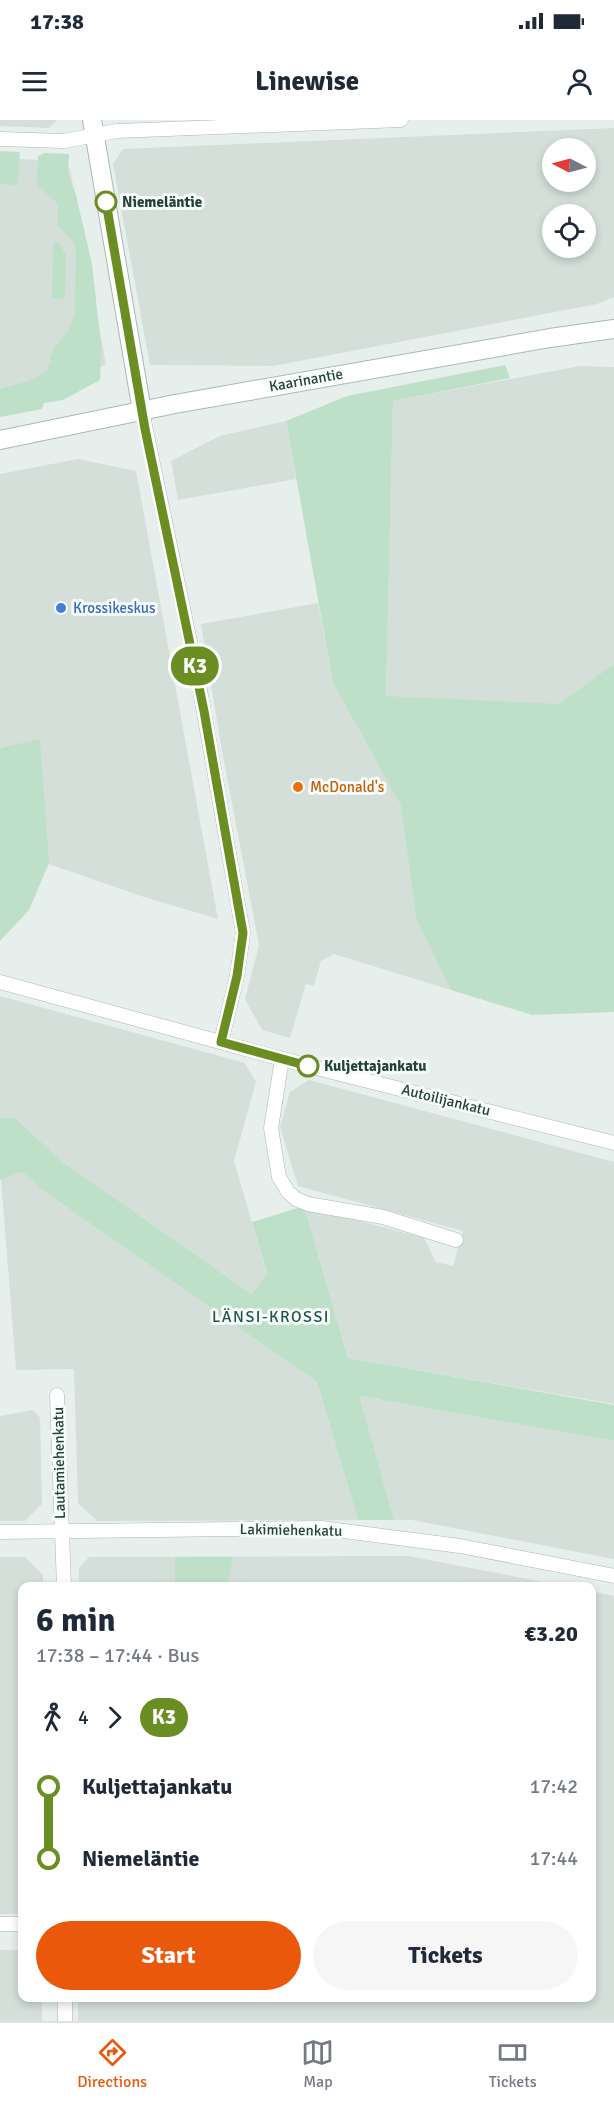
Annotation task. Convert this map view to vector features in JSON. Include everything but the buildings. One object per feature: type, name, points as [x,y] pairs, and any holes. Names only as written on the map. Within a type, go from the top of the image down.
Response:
[{"type":"main road","points":[[94,128],[142,411]]},
{"type":"main road","name":"Kaarinantie","points":[[0,440],[142,411],[526,342],[614,329]]},
{"type":"street","points":[[0,139],[64,141],[94,128],[117,131],[297,122],[401,120]]},
{"type":"street","points":[[142,411],[204,711],[243,933],[237,976],[221,1042]]},
{"type":"street","name":"Autoilijankatu","points":[[0,982],[282,1059],[614,1143]]},
{"type":"street","points":[[282,1059],[271,1128],[279,1177],[288,1192],[296,1199],[308,1204],[383,1217],[456,1240]]},
{"type":"street","name":"Lautamiehenkatu","points":[[57,1395],[64,1582]]},
{"type":"street","name":"Lakimiehenkatu","points":[[0,1532],[321,1528],[460,1546],[614,1576]]},
{"type":"street","points":[[0,1924],[18,1924]]},
{"type":"street","points":[[65,2002],[65,2021]]},
{"type":"shaded area","points":[[0,120],[57,120],[49,128],[0,126]]},
{"type":"shaded area","points":[[614,128],[614,297],[597,304],[273,366],[150,365],[113,164],[123,149]]},
{"type":"shaded area","points":[[0,158],[57,161],[70,169],[106,364],[96,370],[0,398]]},
{"type":"shaded area","points":[[580,366],[614,367],[614,820],[386,696],[393,401]]},
{"type":"shaded area","points":[[286,421],[296,479],[178,500],[171,461],[220,436]]},
{"type":"shaded area","points":[[78,459],[136,471],[218,919],[144,897],[17,853],[3,747],[0,748],[0,474]]},
{"type":"shaded area","points":[[318,603],[333,683],[401,806],[416,919],[451,990],[334,954],[321,961],[314,986],[306,984],[290,1038],[262,1030],[245,999],[259,945],[222,751],[201,624]]},
{"type":"shaded area","points":[[0,996],[245,1063],[256,1082],[234,1161],[267,1274],[252,1294],[63,1162],[15,1118],[0,1118]]},
{"type":"shaded area","points":[[309,1080],[614,1162],[614,1404],[348,1358],[304,1206],[424,1238],[436,1262],[453,1266],[463,1231],[298,1186],[280,1127],[290,1092]]},
{"type":"shaded area","points":[[22,1172],[42,1190],[317,1382],[358,1520],[97,1521],[78,1503],[74,1369],[16,1370],[1,1179]]},
{"type":"shaded area","points":[[358,1396],[614,1441],[614,1559],[412,1520],[394,1520]]},
{"type":"shaded area","points":[[33,1410],[40,1418],[42,1504],[25,1521],[0,1521],[0,1416]]},
{"type":"shaded area","points":[[408,1556],[544,1582],[79,1582],[79,1568],[89,1557]]},
{"type":"shaded area","points":[[0,1557],[25,1557],[43,1575],[43,1582],[18,1582],[18,1914],[0,1914]]},
{"type":"shaded area","points":[[596,1592],[614,1596],[614,2021],[78,2021],[78,2002],[596,2002]]},
{"type":"shaded area","points":[[0,1950],[18,1950],[18,2002],[42,2002],[42,2021],[0,2021]]},
{"type":"green space","points":[[0,151],[20,152],[18,185],[0,184]]},
{"type":"green space","points":[[45,153],[69,154],[68,174],[76,195],[92,264],[101,345],[100,380],[63,400],[44,403],[42,409],[0,417],[0,389],[29,381],[47,371],[53,350],[69,330],[75,313],[76,246],[58,225],[58,204],[37,185],[38,156]]},
{"type":"green space","points":[[53,243],[59,243],[66,255],[65,299],[52,298]]},
{"type":"green space","points":[[505,365],[510,378],[393,401],[386,696],[559,704],[614,664],[614,1012],[532,1015],[451,990],[416,919],[401,806],[333,683],[286,421],[347,396]]},
{"type":"green space","points":[[40,739],[49,863],[29,910],[0,941],[0,748]]},
{"type":"green space","points":[[0,1118],[15,1118],[63,1162],[252,1294],[267,1273],[252,1222],[304,1206],[348,1358],[614,1405],[614,1441],[359,1396],[394,1520],[358,1520],[317,1382],[42,1190],[22,1172],[0,1180]]},
{"type":"green space","points":[[175,1557],[233,1557],[228,1582],[175,1582]]},
{"type":"bus line","name":"K3","points":[[106,202],[145,429],[204,711],[243,933],[237,976],[221,1042],[308,1066]]},
{"type":"place","name":"Niemeläntie","points":[[106,202]]},
{"type":"place","name":"Krossikeskus","points":[[61,608]]},
{"type":"place","name":"McDonald's","points":[[298,787]]},
{"type":"place","name":"Kuljettajankatu","points":[[308,1066]]},
{"type":"district","name":"LÄNSI-KROSSI","points":[[271,1316]]}]
